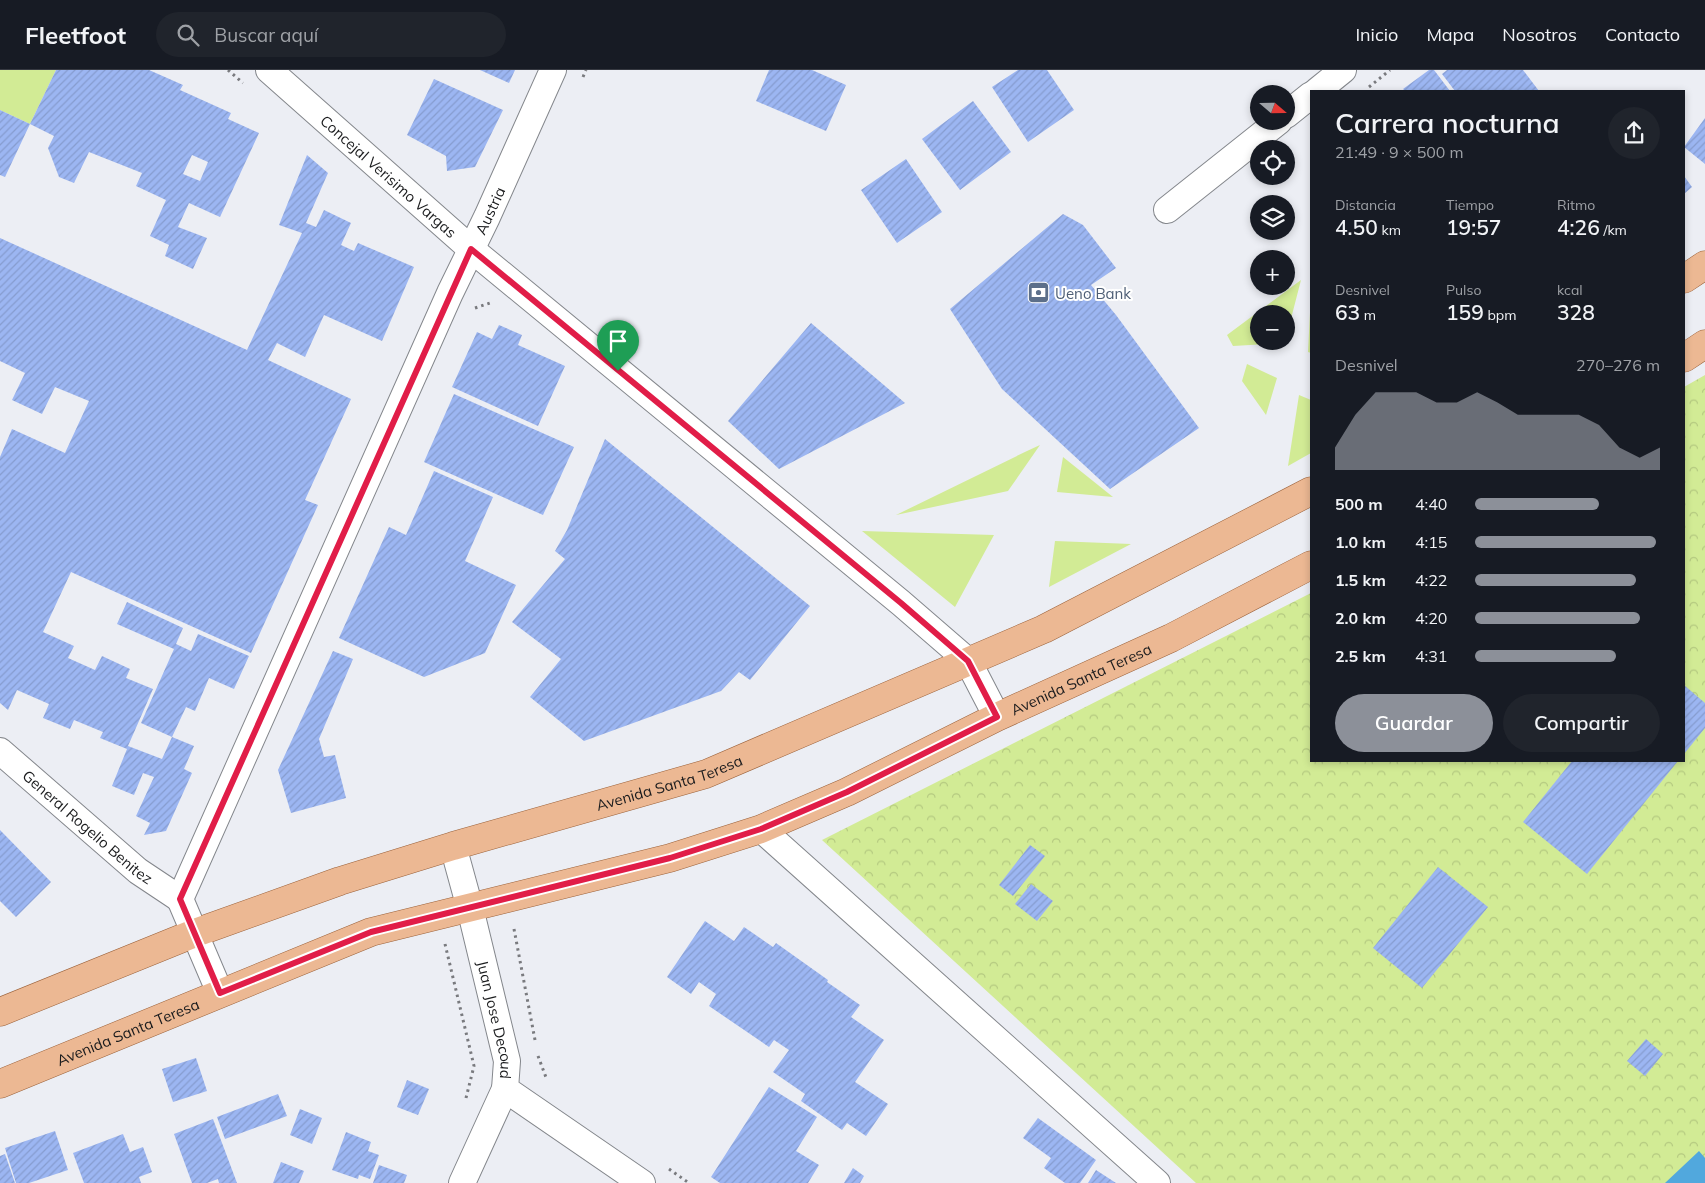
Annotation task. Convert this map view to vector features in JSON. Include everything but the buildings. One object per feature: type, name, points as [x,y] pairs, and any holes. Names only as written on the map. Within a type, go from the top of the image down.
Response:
[{"type":"main road","points":[[1685,278],[1705,265]]},
{"type":"main road","points":[[1685,357],[1705,344]]},
{"type":"main road","name":"Avenida Santa Teresa","points":[[0,1012],[195,933],[340,881],[453,846],[706,774],[1044,630],[1310,492]]},
{"type":"main road","name":"Avenida Santa Teresa","points":[[0,1084],[371,932],[670,858],[761,829],[847,792],[997,717],[1171,638],[1310,566]]},
{"type":"street","name":"Concejal Verisimo Vargas","points":[[269,70],[471,249],[913,613],[968,661],[997,717]]},
{"type":"street","name":"Austria","points":[[180,899],[442,311],[553,70]]},
{"type":"street","points":[[1317,90],[1343,70]]},
{"type":"street","points":[[1295,108],[1310,97]]},
{"type":"street","points":[[1167,210],[1268,130]]},
{"type":"street","name":"General Rogelio Benitez","points":[[0,750],[138,871],[180,899]]},
{"type":"street","points":[[761,829],[1157,1183]]},
{"type":"street","name":"Juan Jose Decoud","points":[[453,846],[507,1061],[505,1089],[642,1183]]},
{"type":"street","points":[[180,899],[220,993]]},
{"type":"street","points":[[462,1183],[505,1089]]},
{"type":"path","points":[[228,70],[250,89]]},
{"type":"path","points":[[582,79],[586,70]]},
{"type":"path","points":[[1364,90],[1390,70]]},
{"type":"path","points":[[472,309],[490,303],[498,309]]},
{"type":"path","points":[[514,929],[538,1057],[545,1078],[549,1083]]},
{"type":"path","name":"Juan Jose Decoud","points":[[445,944],[474,1066],[464,1104]]},
{"type":"path","points":[[664,1166],[689,1183]]},
{"type":"green space","points":[[0,70],[56,70],[30,124],[0,110]]},
{"type":"green space","points":[[1301,280],[1295,305],[1267,305],[1281,295],[1295,295],[1295,284]]},
{"type":"green space","points":[[1310,313],[1310,353],[1308,352]]},
{"type":"green space","points":[[1250,318],[1250,345],[1233,346],[1227,335]]},
{"type":"green space","points":[[1247,364],[1277,378],[1266,415],[1242,381]]},
{"type":"green space","points":[[1705,375],[1705,1183],[1196,1183],[822,840],[1310,594],[1310,762],[1685,762],[1685,386]]},
{"type":"green space","points":[[1299,395],[1310,400],[1310,454],[1288,466]]},
{"type":"green space","points":[[1040,445],[1008,491],[896,515],[1027,451]]},
{"type":"green space","points":[[1063,457],[1113,497],[1057,492]]},
{"type":"green space","points":[[862,531],[994,535],[955,607]]},
{"type":"green space","points":[[1055,541],[1131,544],[1049,587]]},
{"type":"water","points":[[1699,1151],[1705,1158],[1705,1183],[1665,1183]]},
{"type":"place","name":"Ueno Bank","points":[[1039,293]]},
{"type":"route","points":[[471,249],[618,371],[901,603],[968,661],[997,717],[847,792],[761,829],[670,858],[371,932],[220,993],[180,899],[471,249]]}]
